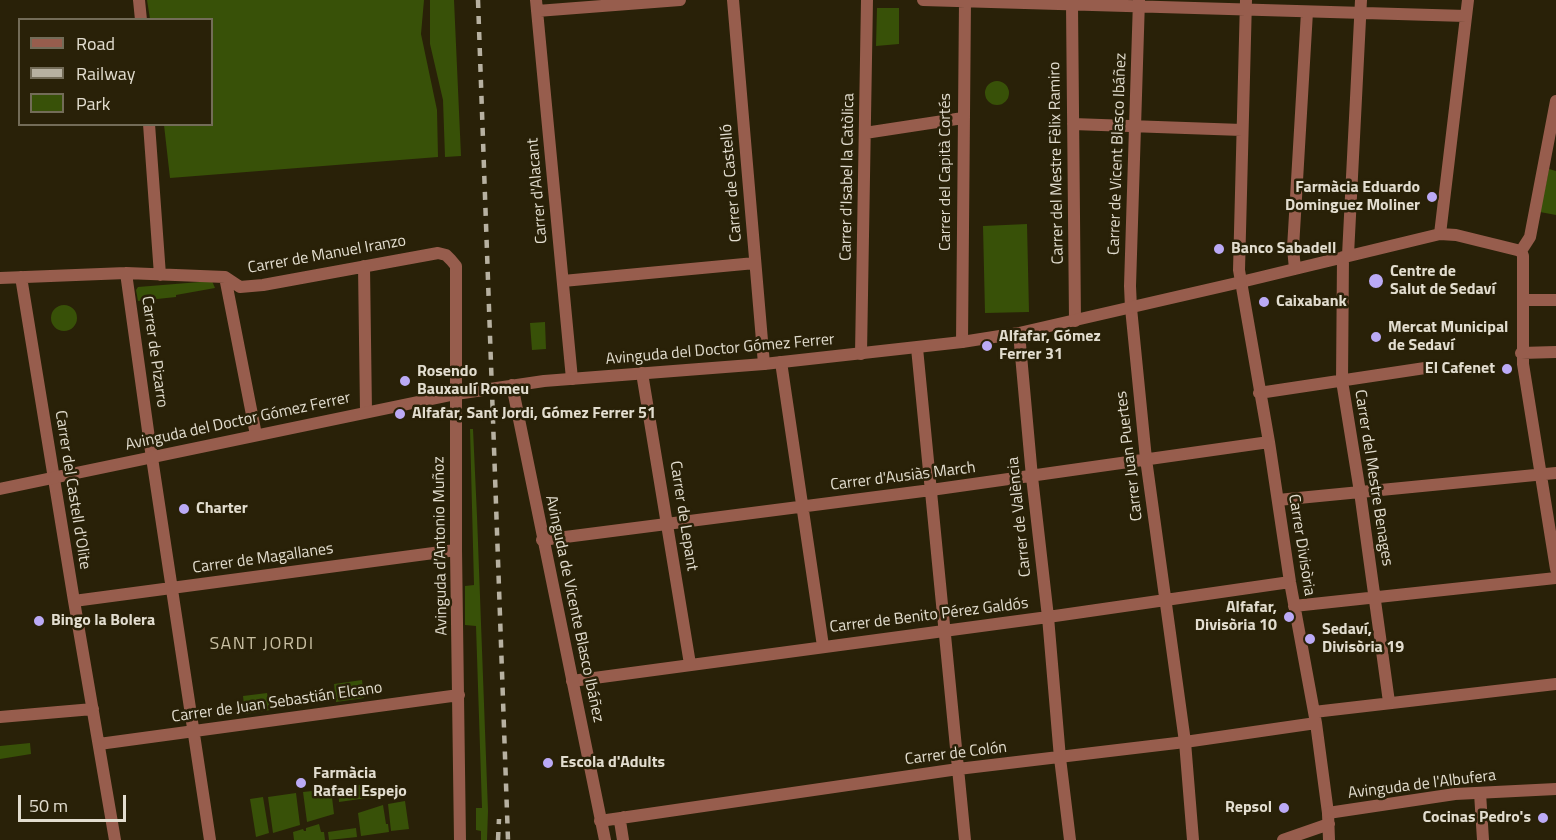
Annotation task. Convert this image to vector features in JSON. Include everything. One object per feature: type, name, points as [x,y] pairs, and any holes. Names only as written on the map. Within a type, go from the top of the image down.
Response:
[{"type":"street","points":[[140,0],[141,18]]},
{"type":"street","points":[[537,6],[680,0]]},
{"type":"street","name":"Carrer de Castelló","points":[[733,0],[764,364]]},
{"type":"street","name":"Carrer d'Isabel la Catòlica","points":[[861,354],[867,0]]},
{"type":"street","points":[[923,0],[1072,5],[1246,5],[1307,12],[1466,16]]},
{"type":"street","points":[[1345,256],[1361,0]]},
{"type":"street","points":[[1468,0],[1440,234],[1456,235],[1521,250]]},
{"type":"street","name":"Carrer del Capità Cortés","points":[[962,342],[965,1]]},
{"type":"street","name":"Carrer de Vicent Blasco Ibáñez","points":[[1131,308],[1139,4]]},
{"type":"street","name":"Carrer del Mestre Fèlix Ramiro","points":[[1072,5],[1075,321]]},
{"type":"street","name":"Carrer Divisòria","points":[[1246,5],[1238,260],[1294,606],[1315,717],[1329,840]]},
{"type":"street","name":"Carrer d'Alacant","points":[[537,6],[572,379]]},
{"type":"street","points":[[1295,269],[1293,248],[1307,12]]},
{"type":"street","points":[[1521,250],[1530,237],[1556,101]]},
{"type":"street","points":[[865,133],[963,118]]},
{"type":"street","points":[[1073,124],[1242,130]]},
{"type":"street","points":[[149,126],[160,275]]},
{"type":"street","name":"Avinguda del Doctor Gómez Ferrer","points":[[0,489],[366,412],[512,385],[764,364],[917,348],[1019,333],[1440,234]]},
{"type":"street","points":[[1521,250],[1523,256],[1521,353],[1556,569]]},
{"type":"street","name":"Carrer de Manuel Iranzo","points":[[0,278],[126,273],[225,277],[240,287],[263,285],[438,253],[446,255]]},
{"type":"street","name":"Avinguda d’Antonio Muñoz","points":[[446,255],[456,266],[456,550],[459,695],[457,840]]},
{"type":"street","name":"Carrer del Mestre Benages","points":[[1345,256],[1342,381],[1389,702]]},
{"type":"street","points":[[563,281],[755,263]]},
{"type":"street","points":[[364,266],[366,412]]},
{"type":"street","name":"Carrer de Pizarro","points":[[126,273],[209,834]]},
{"type":"street","name":"Carrer del Castell d'Olite","points":[[21,277],[115,840]]},
{"type":"street","points":[[225,277],[256,435]]},
{"type":"street","points":[[1523,300],[1556,300]]},
{"type":"street","name":"Carrer Juan Puertes","points":[[1131,308],[1146,459],[1185,742],[1193,840]]},
{"type":"street","name":"Carrer de València","points":[[1019,333],[1070,840]]},
{"type":"street","points":[[917,348],[965,840]]},
{"type":"street","points":[[1521,353],[1556,352]]},
{"type":"street","points":[[781,362],[823,646]]},
{"type":"street","points":[[1260,393],[1425,368]]},
{"type":"street","name":"Carrer de Lepant","points":[[642,373],[690,664]]},
{"type":"street","name":"Avinguda de Vicente Blasco Ibáñez","points":[[512,385],[605,840]]},
{"type":"street","name":"Carrer d'Ausiàs March","points":[[542,540],[1032,477],[1269,442]]},
{"type":"street","points":[[1278,500],[1556,473]]},
{"type":"street","name":"Carrer de Magallanes","points":[[74,601],[456,550]]},
{"type":"street","points":[[1294,606],[1556,578]]},
{"type":"street","name":"Carrer de Benito Pérez Galdós","points":[[572,681],[1290,582]]},
{"type":"street","name":"Carrer de Colón","points":[[600,820],[958,769],[1185,742],[1389,702],[1556,684]]},
{"type":"street","name":"Carrer de Juan Sebastián Elcano","points":[[99,744],[459,695]]},
{"type":"street","points":[[0,717],[93,709]]},
{"type":"street","name":"Avinguda de l'Albufera","points":[[1283,840],[1328,819],[1455,794],[1556,789]]},
{"type":"street","points":[[1480,793],[1483,840]]},
{"type":"street","points":[[622,840],[620,821],[624,817]]},
{"type":"green space","points":[[147,0],[424,0],[421,34],[437,110],[438,157],[170,178],[164,126],[213,126],[213,18],[150,18]]},
{"type":"green space","points":[[430,0],[454,0],[461,156],[445,157],[443,100],[430,44]]},
{"type":"green space","points":[[877,8],[899,8],[899,44],[876,46]]},
{"type":"green space","points":[[997,81],[1002,82],[1008,88],[1008,98],[1002,104],[997,105],[992,104],[986,98],[985,93],[986,88],[992,82]]},
{"type":"green space","points":[[1549,169],[1556,171],[1556,215],[1540,212]]},
{"type":"green space","points":[[1027,224],[1029,312],[985,313],[983,226]]},
{"type":"green space","points":[[212,281],[215,288],[176,295],[176,297],[138,301],[136,290],[138,287]]},
{"type":"green space","points":[[64,305],[73,309],[77,318],[73,327],[64,331],[55,327],[51,318],[55,309]]},
{"type":"green space","points":[[545,322],[546,349],[532,350],[530,323]]},
{"type":"green space","points":[[470,429],[473,429],[477,516],[488,811],[487,840],[481,840],[481,831],[476,830],[476,808],[482,808],[476,626],[465,625],[465,586],[474,585]]},
{"type":"green space","points":[[362,680],[364,698],[336,702],[334,684]]},
{"type":"green space","points":[[267,693],[270,710],[245,714],[243,696]]},
{"type":"green space","points":[[30,743],[31,754],[0,759],[0,746]]},
{"type":"green space","points":[[365,784],[367,798],[339,802],[338,788]]},
{"type":"green space","points":[[331,789],[334,814],[307,822],[303,792]]},
{"type":"green space","points":[[296,793],[300,825],[273,833],[268,797]]},
{"type":"green space","points":[[263,797],[269,833],[256,837],[250,799]]},
{"type":"green space","points":[[405,801],[409,829],[391,831],[388,804]]},
{"type":"green space","points":[[383,805],[389,832],[361,836],[358,813]]},
{"type":"green space","points":[[319,824],[321,832],[324,832],[325,840],[294,840],[293,832],[303,829],[306,831],[306,828]]},
{"type":"green space","points":[[356,828],[357,837],[329,840],[328,832]]},
{"type":"railway","points":[[478,0],[508,840]]},
{"type":"railway","points":[[498,840],[499,819]]},
{"type":"place","name":"Farmàcia Eduardo Dominguez Moliner","points":[[1432,197]]},
{"type":"place","name":"Banco Sabadell","points":[[1219,249]]},
{"type":"place","name":"Centre de Salut de Sedaví","points":[[1376,281]]},
{"type":"place","name":"Caixabank","points":[[1264,302]]},
{"type":"place","name":"Mercat Municipal de Sedaví","points":[[1376,337]]},
{"type":"place","name":"Alfafar, Gómez Ferrer 31","points":[[987,346]]},
{"type":"place","name":"El Cafenet","points":[[1507,369]]},
{"type":"place","name":"Rosendo Bauxaulí Romeu","points":[[405,381]]},
{"type":"place","name":"Alfafar, Sant Jordi, Gómez Ferrer 51","points":[[400,414]]},
{"type":"place","name":"Charter","points":[[184,509]]},
{"type":"place","name":"Alfafar, Divisòria 10","points":[[1289,617]]},
{"type":"place","name":"Bingo la Bolera","points":[[39,621]]},
{"type":"place","name":"Sedaví, Divisòria 19","points":[[1310,639]]},
{"type":"place","name":"Escola d'Adults","points":[[548,763]]},
{"type":"place","name":"Farmàcia Rafael Espejo","points":[[301,783]]},
{"type":"place","name":"Repsol","points":[[1284,808]]},
{"type":"place","name":"Cocinas Pedro's","points":[[1543,818]]},
{"type":"district","name":"SANT JORDI","points":[[262,645]]}]
